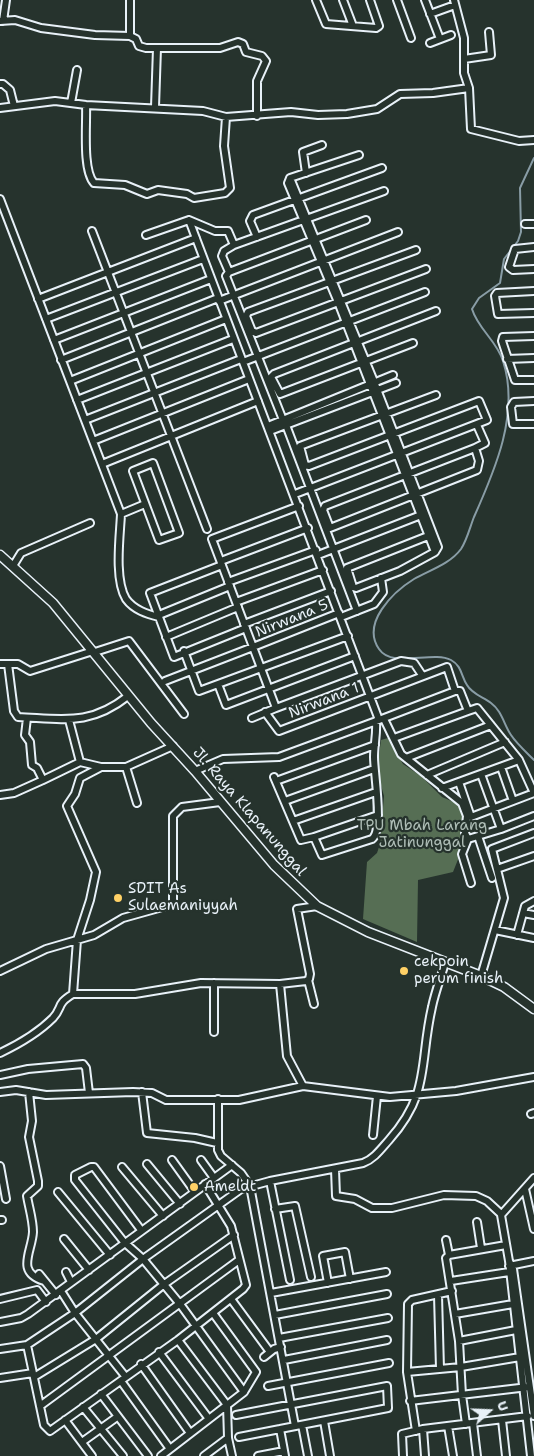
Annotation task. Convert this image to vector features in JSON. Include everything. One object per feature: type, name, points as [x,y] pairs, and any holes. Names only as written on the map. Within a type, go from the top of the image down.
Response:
[{"type":"street","points":[[6,0],[1,21],[15,20],[41,28],[95,35],[130,36],[136,39],[139,46],[157,48],[220,48],[238,42],[243,44],[246,52],[264,57],[266,63],[257,82],[256,116]]},
{"type":"street","points":[[130,0],[130,36]]},
{"type":"street","points":[[316,0],[326,24],[376,28],[379,26],[370,0]]},
{"type":"street","points":[[343,0],[353,26]]},
{"type":"street","points":[[397,0],[411,38]]},
{"type":"street","points":[[425,0],[440,39]]},
{"type":"street","points":[[430,14],[453,3],[464,38],[464,73],[469,88],[471,129],[519,141],[534,140]]},
{"type":"street","points":[[464,59],[491,55],[489,32]]},
{"type":"street","points":[[430,43],[450,35]]},
{"type":"street","points":[[156,107],[157,48]]},
{"type":"street","points":[[71,103],[77,70]]},
{"type":"street","points":[[0,84],[3,84],[10,90],[14,106]]},
{"type":"street","points":[[0,108],[55,101],[86,105],[156,107],[203,111],[226,117],[292,112],[318,115],[347,114],[377,109],[400,94],[433,93],[469,88]]},
{"type":"street","points":[[86,105],[86,148],[90,176],[94,183],[125,185],[147,194],[158,190],[188,194],[194,198],[225,193],[230,188],[224,146],[226,117]]},
{"type":"street","points":[[306,173],[304,152],[322,145]]},
{"type":"street","points":[[359,155],[290,178],[288,183],[297,198],[340,301],[407,474],[438,547],[435,552],[381,578],[354,588],[346,570],[428,536]]},
{"type":"street","points":[[257,237],[250,221],[253,215],[382,168]]},
{"type":"street","points":[[229,272],[222,252],[257,237],[384,192]]},
{"type":"street","points":[[0,199],[121,514],[121,584],[126,598],[133,606],[145,613],[159,616],[229,584],[317,553],[334,549],[421,515]]},
{"type":"street","points":[[146,235],[189,220],[215,231],[228,231],[234,246]]},
{"type":"street","points":[[189,220],[233,339],[300,506],[380,720],[406,758],[462,803],[469,818]]},
{"type":"street","points":[[328,528],[310,488],[226,276],[229,272],[366,220]]},
{"type":"street","points":[[525,224],[534,224]]},
{"type":"street","points":[[92,231],[156,392],[207,529]]},
{"type":"street","points":[[62,360],[398,232]]},
{"type":"street","points":[[38,299],[196,238]]},
{"type":"street","points":[[534,247],[515,248],[509,267],[513,270],[534,269]]},
{"type":"street","points":[[416,250],[248,312],[246,316],[252,331],[256,332],[426,269]]},
{"type":"street","points":[[46,319],[203,259]]},
{"type":"street","points":[[54,340],[211,279]]},
{"type":"street","points":[[534,291],[497,292],[495,296],[498,314],[534,313]]},
{"type":"street","points":[[85,420],[156,392],[258,357],[425,292]]},
{"type":"street","points":[[413,343],[280,394],[272,379],[272,374],[436,311]]},
{"type":"street","points":[[70,381],[226,319]]},
{"type":"street","points":[[534,336],[503,337],[502,341],[515,380],[534,380]]},
{"type":"street","points":[[77,400],[233,339]]},
{"type":"street","points":[[507,359],[534,358]]},
{"type":"street","points":[[374,388],[393,375]]},
{"type":"street","points":[[93,441],[249,379]]},
{"type":"street","points":[[269,429],[374,388],[396,383]]},
{"type":"street","points":[[295,494],[487,420],[479,401],[308,467],[299,449],[302,446],[436,394]]},
{"type":"street","points":[[534,401],[514,402],[511,407],[513,424],[534,424]]},
{"type":"street","points":[[102,464],[258,402]]},
{"type":"street","points":[[357,611],[334,549],[323,507],[485,443],[477,425]]},
{"type":"street","points":[[328,528],[476,470],[479,461],[475,448]]},
{"type":"street","points":[[153,463],[179,533],[159,540],[145,504],[133,471],[153,463]]},
{"type":"street","points":[[415,494],[435,552]]},
{"type":"street","points":[[121,514],[145,504]]},
{"type":"street","points":[[276,708],[212,538],[300,506]]},
{"type":"street","points":[[13,566],[21,553],[90,523]]},
{"type":"street","points":[[308,528],[150,593],[174,657],[331,591]]},
{"type":"street","name":"Jl. Raya Klapanunggal","points":[[0,555],[53,603],[94,651],[128,696],[195,771],[274,865],[317,906],[368,932],[481,976],[504,987],[534,1009]]},
{"type":"street","points":[[166,636],[323,570]]},
{"type":"street","name":"Nirwana 5","points":[[165,681],[374,604],[380,598],[384,588],[381,578]]},
{"type":"street","points":[[184,652],[199,691],[348,636]]},
{"type":"street","points":[[128,696],[108,710],[69,720],[18,717],[15,713],[4,664],[20,665],[30,671],[129,641],[184,714]]},
{"type":"street","points":[[218,684],[226,704],[355,656]]},
{"type":"street","points":[[252,718],[406,660],[417,664],[422,675]]},
{"type":"street","points":[[371,696],[446,666],[455,691]]},
{"type":"street","points":[[195,771],[223,759],[278,757],[455,691],[460,691],[468,711]]},
{"type":"street","name":"Nirwana 1","points":[[265,712],[279,731],[371,696]]},
{"type":"street","points":[[394,738],[477,708],[519,760],[534,793],[469,818]]},
{"type":"street","points":[[27,718],[25,734],[30,742],[32,765],[37,767],[43,780]]},
{"type":"street","points":[[69,720],[80,762]]},
{"type":"street","points":[[314,838],[322,855],[375,836],[378,815],[374,769],[375,745],[380,720]]},
{"type":"street","points":[[406,758],[491,725]]},
{"type":"street","points":[[427,775],[505,742]]},
{"type":"street","points":[[375,745],[275,779],[302,841],[378,815]]},
{"type":"street","points":[[0,795],[14,793],[80,762],[101,767],[126,767],[173,746]]},
{"type":"street","points":[[442,788],[519,760]]},
{"type":"street","points":[[73,994],[77,940],[90,900],[96,872],[67,807],[75,794],[79,779],[101,767]]},
{"type":"street","points":[[126,767],[137,803]]},
{"type":"street","points":[[502,767],[513,801]]},
{"type":"street","points":[[284,801],[374,769]]},
{"type":"street","points":[[481,774],[500,829]]},
{"type":"street","points":[[459,782],[469,818],[465,833],[468,839],[462,854],[471,883]]},
{"type":"street","points":[[293,821],[376,792]]},
{"type":"street","points":[[0,971],[46,949],[94,935],[123,918],[173,904],[173,816],[182,807],[220,802]]},
{"type":"street","points":[[468,839],[534,816]]},
{"type":"street","points":[[481,976],[504,895],[493,848],[534,833]]},
{"type":"street","points":[[478,836],[492,878]]},
{"type":"street","points":[[497,869],[534,856]]},
{"type":"street","points":[[517,935],[525,906],[534,901]]},
{"type":"street","points":[[314,1004],[308,980],[310,974],[297,909],[317,906]]},
{"type":"street","points":[[523,913],[534,914]]},
{"type":"street","points":[[495,930],[534,938]]},
{"type":"street","points":[[0,1349],[28,1345],[75,1313],[142,1259],[250,1186],[363,1163],[374,1157],[408,1116],[418,1094],[432,1006],[445,963]]},
{"type":"street","points":[[0,1053],[23,1041],[54,1017],[61,1002],[73,994],[135,994],[201,983],[280,984],[308,980]]},
{"type":"street","points":[[214,983],[214,1032]]},
{"type":"street","points":[[280,984],[287,1056],[303,1086]]},
{"type":"street","points":[[0,1075],[28,1069],[83,1064],[86,1068],[89,1093]]},
{"type":"street","points":[[0,1092],[16,1090],[46,1095],[142,1092],[152,1093],[163,1100],[245,1099],[303,1086],[377,1096],[456,1091],[534,1077]]},
{"type":"street","points":[[29,1092],[32,1121],[29,1137],[38,1186],[27,1196],[33,1230],[27,1267],[31,1275],[44,1281],[59,1293],[96,1339],[170,1448]]},
{"type":"street","points":[[142,1092],[146,1133],[195,1138],[217,1143]]},
{"type":"street","points":[[373,1135],[377,1096]]},
{"type":"street","points":[[218,1099],[217,1143],[219,1154],[241,1173],[250,1186],[295,1426]]},
{"type":"street","points":[[172,1160],[195,1192]]},
{"type":"street","points":[[200,1160],[214,1178]]},
{"type":"street","points":[[147,1164],[180,1204]]},
{"type":"street","points":[[0,1322],[22,1318],[46,1302],[110,1255],[124,1242],[180,1204],[232,1165]]},
{"type":"street","points":[[0,1166],[6,1199]]},
{"type":"street","points":[[141,1230],[94,1167],[77,1173],[74,1177],[76,1180],[124,1242],[142,1259],[180,1304],[194,1326],[244,1392]]},
{"type":"street","points":[[122,1167],[163,1216]]},
{"type":"street","points":[[335,1169],[336,1196],[354,1199],[372,1208],[392,1208],[444,1195],[476,1196],[488,1201],[501,1214],[529,1390],[532,1456]]},
{"type":"street","points":[[501,1214],[534,1178]]},
{"type":"street","points":[[270,1181],[290,1280]]},
{"type":"street","points":[[28,1345],[40,1406],[47,1430],[50,1431],[141,1364],[178,1340],[246,1286],[238,1260],[234,1235],[220,1205],[205,1184]]},
{"type":"street","points":[[525,1189],[534,1229]]},
{"type":"street","points":[[58,1192],[110,1255]]},
{"type":"street","points":[[275,1209],[295,1206],[311,1277]]},
{"type":"street","points":[[477,1222],[481,1248]]},
{"type":"street","points":[[0,1378],[33,1375],[96,1339],[163,1285],[234,1235]]},
{"type":"street","points":[[64,1239],[89,1270]]},
{"type":"street","points":[[446,1240],[449,1256],[446,1262],[459,1341],[462,1394],[477,1456]]},
{"type":"street","points":[[449,1256],[481,1248],[506,1245]]},
{"type":"street","points":[[328,1283],[323,1256],[330,1254],[345,1252],[350,1279]]},
{"type":"street","points":[[40,1406],[238,1260]]},
{"type":"street","points":[[450,1281],[534,1261]]},
{"type":"street","points":[[510,1266],[520,1357],[529,1390]]},
{"type":"street","points":[[66,1272],[71,1282]]},
{"type":"street","points":[[270,1293],[386,1272]]},
{"type":"street","points":[[39,1274],[44,1281]]},
{"type":"street","points":[[0,1299],[37,1290],[46,1302]]},
{"type":"street","points":[[425,1456],[420,1430],[410,1401],[406,1372],[408,1304],[412,1300],[452,1291]]},
{"type":"street","points":[[275,1315],[387,1294]]},
{"type":"street","points":[[438,1295],[440,1369]]},
{"type":"street","points":[[231,1299],[270,1352]]},
{"type":"street","points":[[455,1314],[513,1304]]},
{"type":"street","points":[[161,1456],[244,1392],[250,1385],[256,1371],[213,1313]]},
{"type":"street","points":[[279,1338],[388,1318]]},
{"type":"street","points":[[459,1341],[516,1330]]},
{"type":"street","points":[[178,1340],[227,1405],[228,1438],[232,1456]]},
{"type":"street","points":[[284,1360],[388,1340]]},
{"type":"street","points":[[264,1357],[281,1347]]},
{"type":"street","points":[[159,1352],[209,1419]]},
{"type":"street","points":[[406,1372],[461,1367],[520,1357]]},
{"type":"street","points":[[268,1386],[390,1363]]},
{"type":"street","points":[[141,1364],[190,1433]]},
{"type":"street","points":[[236,1415],[387,1386],[388,1408],[239,1437]]},
{"type":"street","points":[[410,1401],[462,1394],[529,1390]]},
{"type":"street","points":[[101,1394],[148,1456]]},
{"type":"street","points":[[82,1407],[123,1456]]},
{"type":"street","points":[[402,1456],[402,1434],[448,1426],[531,1416]]},
{"type":"street","points":[[82,1442],[118,1417]]},
{"type":"street","points":[[65,1420],[92,1456]]},
{"type":"street","points":[[502,1420],[506,1456]]},
{"type":"street","points":[[324,1421],[330,1456]]},
{"type":"street","points":[[302,1425],[308,1456]]},
{"type":"street","points":[[448,1426],[453,1456]]},
{"type":"street","points":[[258,1456],[284,1453],[280,1429]]},
{"type":"street","points":[[204,1456],[228,1438]]},
{"type":"green space","name":"TPU Mbah Larang Jatinunggal","points":[[388,738],[403,764],[421,776],[442,797],[456,803],[463,811],[465,828],[461,852],[453,872],[418,880],[417,942],[363,919],[367,862],[377,853],[380,844],[384,796],[377,771],[381,740]]},
{"type":"waterway","points":[[534,158],[520,188],[521,232],[518,241],[504,259],[500,283],[479,298],[472,309],[500,354],[507,381],[509,401],[507,421],[497,461],[461,549],[446,563],[414,579],[397,592],[382,609],[374,629],[374,639],[379,649],[385,655],[403,659],[443,657],[455,662],[469,688],[495,706],[513,738],[534,760]]},
{"type":"place","name":"SDIT As Sulaemaniyyah","points":[[118,898]]},
{"type":"place","name":"cekpoin perum finish","points":[[404,971]]},
{"type":"place","name":"Ameldt","points":[[194,1187]]}]
